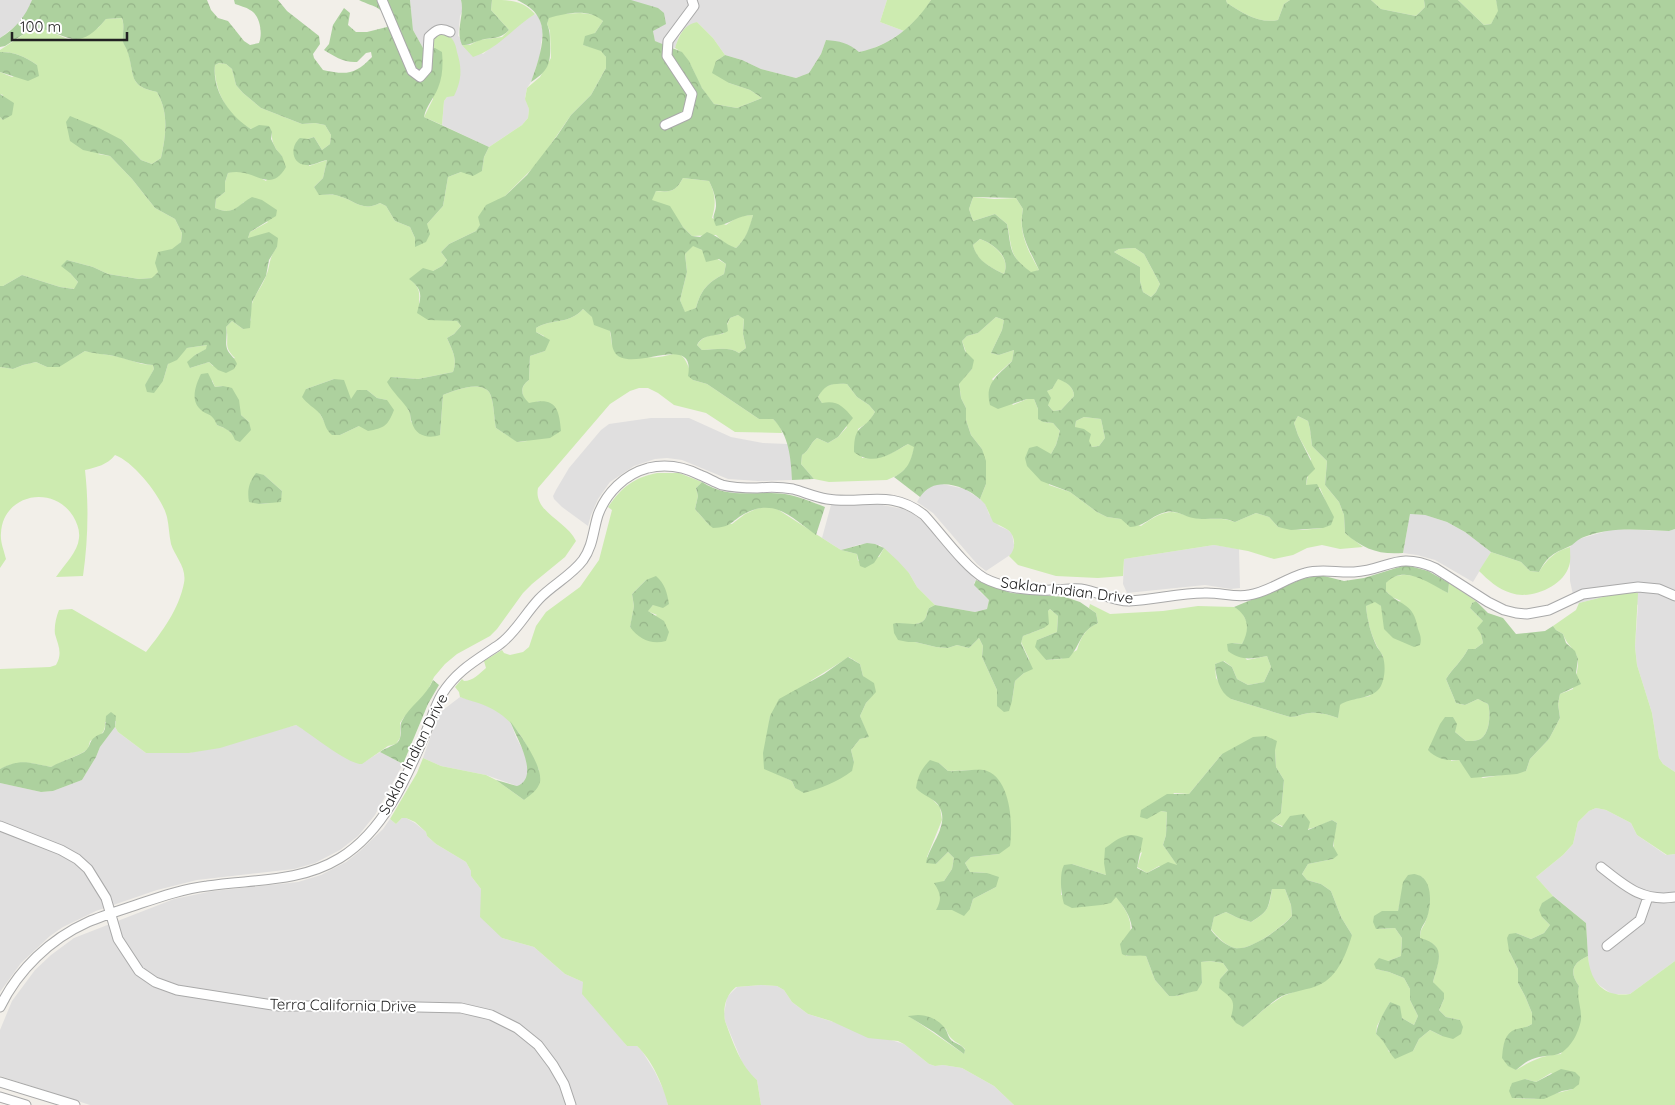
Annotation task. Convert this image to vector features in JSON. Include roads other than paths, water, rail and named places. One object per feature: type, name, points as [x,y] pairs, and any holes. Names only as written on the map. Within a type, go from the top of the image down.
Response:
[{"type":"street","points":[[382,0],[412,71],[420,77],[427,69],[429,37],[436,30],[443,28],[450,32]]},
{"type":"street","points":[[665,125],[687,115],[692,94],[667,56],[668,41],[694,6],[692,0]]},
{"type":"street","name":"Saklan Indian Drive","points":[[0,1007],[18,978],[50,945],[89,922],[165,896],[199,887],[305,874],[326,866],[360,844],[373,831],[392,803],[414,760],[443,693],[465,667],[508,638],[540,598],[573,571],[588,551],[598,516],[610,493],[632,475],[650,468],[662,466],[688,470],[717,484],[736,488],[789,488],[829,500],[881,498],[899,501],[924,515],[971,568],[998,583],[1049,590],[1081,589],[1128,601],[1202,593],[1248,596],[1304,573],[1317,570],[1360,571],[1406,560],[1426,563],[1488,602],[1504,610],[1516,613],[1540,613],[1583,594],[1622,588],[1649,587],[1675,596]]},
{"type":"street","name":"Terra California Drive","points":[[0,826],[61,850],[77,859],[88,869],[106,898],[118,939],[139,971],[155,982],[177,990],[279,1006],[461,1008],[491,1015],[517,1028],[538,1045],[564,1084],[571,1105]]},
{"type":"street","points":[[1601,867],[1635,892],[1658,899],[1675,897]]},
{"type":"street","points":[[1607,946],[1640,920],[1648,897]]},
{"type":"street","points":[[0,1082],[75,1105]]},
{"type":"street","points":[[0,1097],[26,1105]]}]
